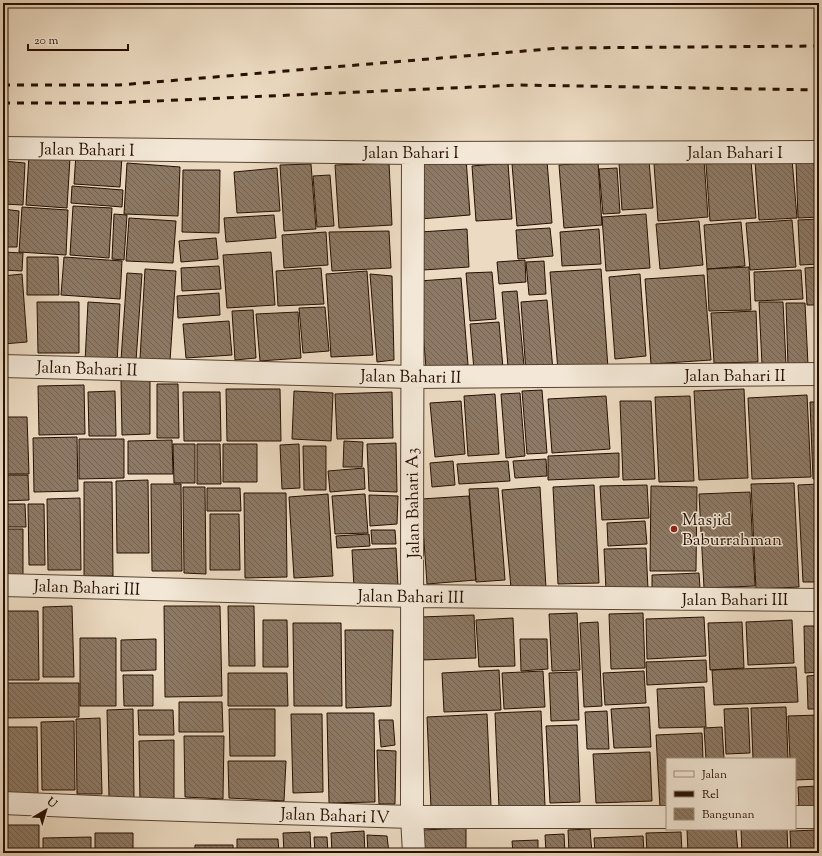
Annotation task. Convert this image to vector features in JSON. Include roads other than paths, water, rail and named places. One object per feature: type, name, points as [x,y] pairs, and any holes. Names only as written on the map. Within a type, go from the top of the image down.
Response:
[{"type":"street","name":"Jalan Bahari I","points":[[3,148],[413,153],[819,152]]},
{"type":"street","name":"Jalan Bahari A3","points":[[413,153],[411,377],[413,596],[412,817],[414,853]]},
{"type":"street","name":"Jalan Bahari II","points":[[3,366],[411,377],[819,374]]},
{"type":"street","name":"Jalan Bahari III","points":[[3,585],[413,596],[819,600]]},
{"type":"street","name":"Jalan Bahari IV","points":[[3,803],[412,817],[666,817]]},
{"type":"street","points":[[796,817],[819,817]]},
{"type":"railway","points":[[3,85],[119,85],[560,48],[819,46]]},
{"type":"railway","points":[[3,103],[110,103],[519,85],[819,90]]},
{"type":"place","name":"Masjid Baburrahman","points":[[674,529]]}]
